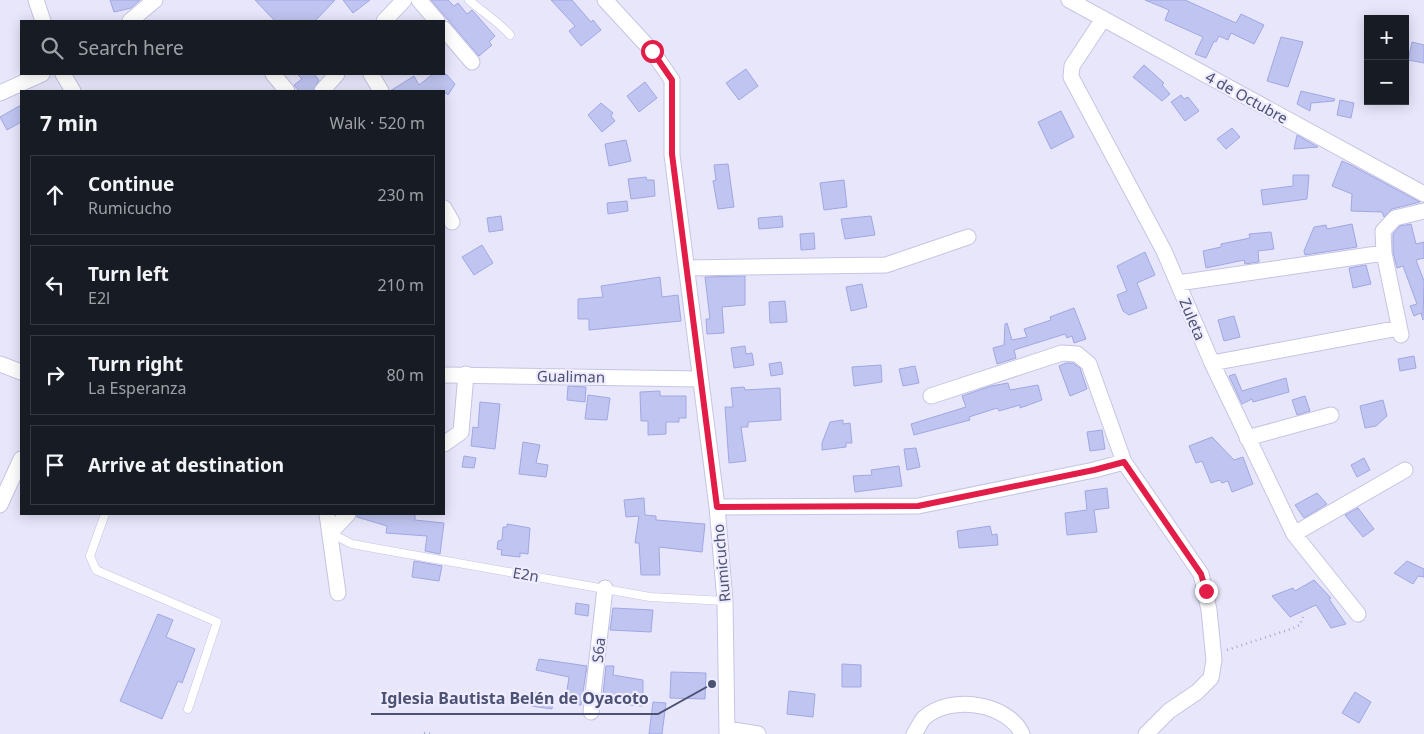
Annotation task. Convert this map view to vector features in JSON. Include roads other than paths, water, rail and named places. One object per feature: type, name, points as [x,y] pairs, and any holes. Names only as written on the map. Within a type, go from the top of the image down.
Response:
[{"type":"street","points":[[36,0],[43,20]]},
{"type":"street","points":[[131,20],[155,0]]},
{"type":"street","points":[[385,20],[404,0]]},
{"type":"street","points":[[419,0],[436,20]]},
{"type":"street","name":"Rumicucho","points":[[605,0],[652,51],[672,80],[672,154],[699,379],[717,507],[725,601],[727,732]]},
{"type":"street","name":"4 de Octubre","points":[[1069,0],[1424,194]]},
{"type":"street","name":"Zuleta","points":[[1103,19],[1072,66],[1071,77],[1164,251],[1212,363],[1294,534],[1358,614]]},
{"type":"street","points":[[445,30],[472,62]]},
{"type":"street","points":[[0,93],[40,75]]},
{"type":"street","points":[[65,75],[73,90]]},
{"type":"street","points":[[274,75],[286,90]]},
{"type":"street","points":[[323,90],[336,75]]},
{"type":"street","points":[[372,75],[380,90]]},
{"type":"street","points":[[445,210],[452,222]]},
{"type":"street","points":[[1212,363],[1400,331],[1384,253],[1383,231],[1396,218],[1424,211]]},
{"type":"street","points":[[686,268],[886,265],[968,237]]},
{"type":"street","points":[[1178,283],[1384,253]]},
{"type":"street","points":[[932,396],[1062,353],[1078,354],[1089,364],[1124,462],[1201,574],[1209,610],[1213,654],[1211,678],[1197,692],[1169,711],[1146,734]]},
{"type":"street","points":[[0,364],[20,372]]},
{"type":"street","points":[[445,443],[461,432],[466,374]]},
{"type":"street","name":"Gualiman","points":[[445,375],[699,379]]},
{"type":"street","points":[[1247,438],[1331,415]]},
{"type":"street","points":[[0,505],[20,460]]},
{"type":"street","points":[[717,507],[918,506],[1094,470],[1124,462]]},
{"type":"street","points":[[1294,534],[1405,470]]},
{"type":"street","points":[[327,515],[338,593]]},
{"type":"street","points":[[330,533],[347,515]]},
{"type":"street","name":"S6a","points":[[591,712],[604,588]]},
{"type":"street","points":[[914,734],[924,718],[943,709],[968,704],[1008,715],[1018,724],[1022,734]]},
{"type":"street","points":[[727,732],[758,734]]},
{"type":"lane","points":[[469,0],[489,18],[500,23],[510,35]]},
{"type":"lane","points":[[105,515],[90,556],[96,570],[217,622],[188,709]]},
{"type":"lane","name":"E2n","points":[[330,533],[352,544],[650,597],[725,601]]},
{"type":"place","name":"Iglesia Bautista Belén de Oyacoto","points":[[712,684]]}]
